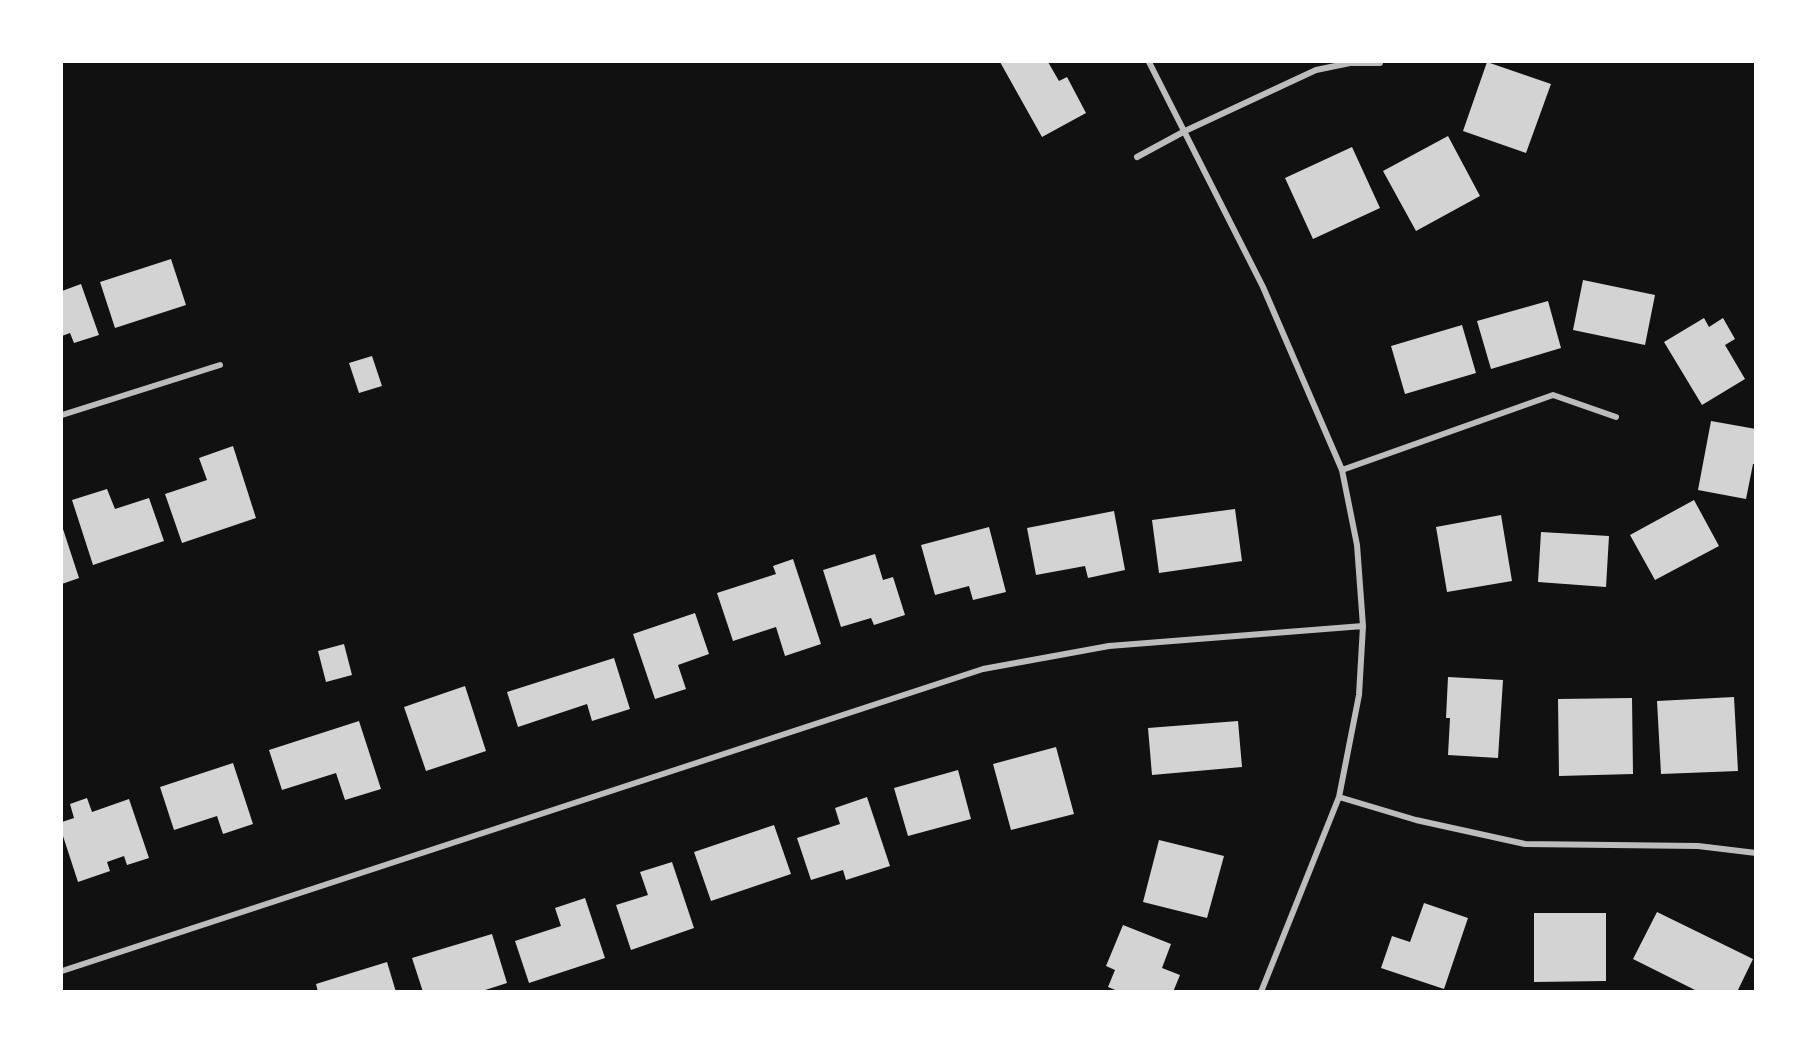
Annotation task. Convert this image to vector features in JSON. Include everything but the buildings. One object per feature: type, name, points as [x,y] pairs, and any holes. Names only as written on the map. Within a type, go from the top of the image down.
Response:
[{"type":"street","points":[[1149,62],[1263,287],[1342,470],[1357,545],[1363,626],[1359,695],[1339,797],[1261,992]]},
{"type":"street","points":[[1137,157],[1185,131],[1316,70],[1350,63],[1380,63]]},
{"type":"street","points":[[62,416],[220,365]]},
{"type":"street","points":[[1342,470],[1553,395],[1616,417]]},
{"type":"street","points":[[62,971],[983,669],[1109,646],[1363,626]]},
{"type":"street","points":[[1339,797],[1416,820],[1525,844],[1698,846],[1755,853]]}]
